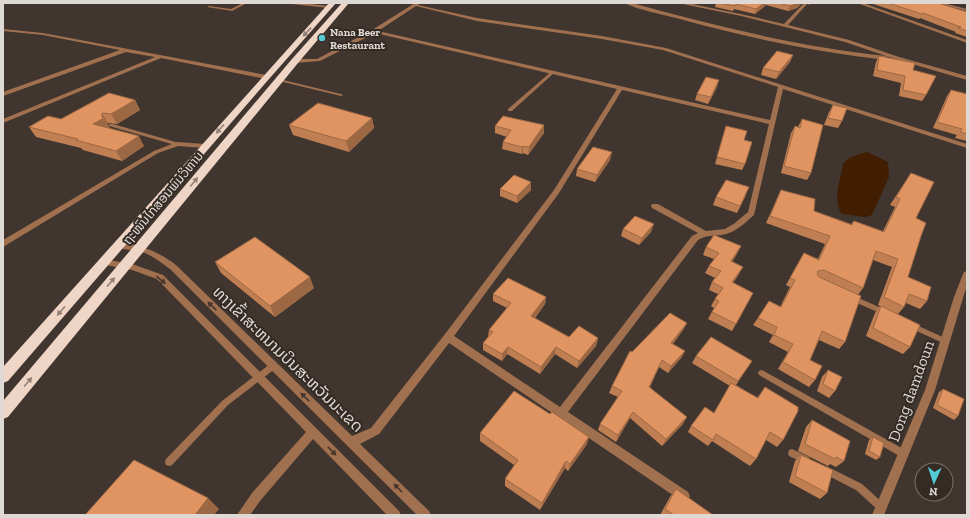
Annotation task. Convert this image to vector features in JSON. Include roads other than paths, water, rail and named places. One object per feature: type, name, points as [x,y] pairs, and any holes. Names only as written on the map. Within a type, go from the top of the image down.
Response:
[{"type":"highway","name":"ຖະໜົນໄກສອນພົມວິຫານ","points":[[3,412],[295,61],[346,3]]},
{"type":"highway","name":"ຖະໜົນໄກສອນພົມວິຫານ","points":[[3,377],[266,76],[331,5]]},
{"type":"street","points":[[627,3],[768,41],[868,56],[897,58]]},
{"type":"street","points":[[680,3],[847,41],[897,58],[967,78]]},
{"type":"street","points":[[785,26],[806,3]]},
{"type":"street","points":[[859,3],[967,42]]},
{"type":"street","points":[[938,3],[967,10]]},
{"type":"street","points":[[938,3],[937,5],[942,8],[967,16]]},
{"type":"street","points":[[295,61],[318,60],[374,31],[417,4],[459,16],[499,24],[577,33],[642,44],[781,86],[967,146]]},
{"type":"street","points":[[3,30],[43,34],[266,76]]},
{"type":"street","points":[[374,31],[773,123]]},
{"type":"street","points":[[3,94],[126,50]]},
{"type":"street","points":[[3,121],[160,57]]},
{"type":"street","points":[[561,414],[695,238],[704,233],[723,232],[735,227],[751,213],[781,86]]},
{"type":"street","points":[[351,442],[374,431],[448,337],[557,191],[622,87]]},
{"type":"street","points":[[3,244],[156,152],[177,144],[205,146]]},
{"type":"street","points":[[655,206],[704,233]]},
{"type":"street","name":"ທາງເຂົ້າສະຫນາມບິນສະຫວັນນະເຂດ","points":[[118,245],[140,247],[173,267],[425,515]]},
{"type":"street","points":[[104,262],[126,264],[146,270],[160,277],[395,515]]},
{"type":"street","name":"Dong damdoun","points":[[879,511],[930,390],[958,297],[967,274]]},
{"type":"street","points":[[448,337],[693,502]]},
{"type":"street","points":[[243,515],[256,497],[313,431]]},
{"type":"lane","points":[[209,7],[232,10],[245,3]]},
{"type":"lane","points":[[292,3],[331,5]]},
{"type":"lane","points":[[510,110],[553,72]]},
{"type":"lane","points":[[280,80],[341,95]]},
{"type":"lane","points":[[111,125],[177,144]]},
{"type":"lane","points":[[844,294],[888,314]]},
{"type":"lane","points":[[902,321],[945,341]]},
{"type":"lane","points":[[169,462],[225,403],[273,366]]},
{"type":"lane","points":[[762,374],[904,454]]},
{"type":"lane","points":[[792,453],[859,487],[879,511]]},
{"type":"place","name":"Nana Beer Restaurant","points":[[322,38]]}]
